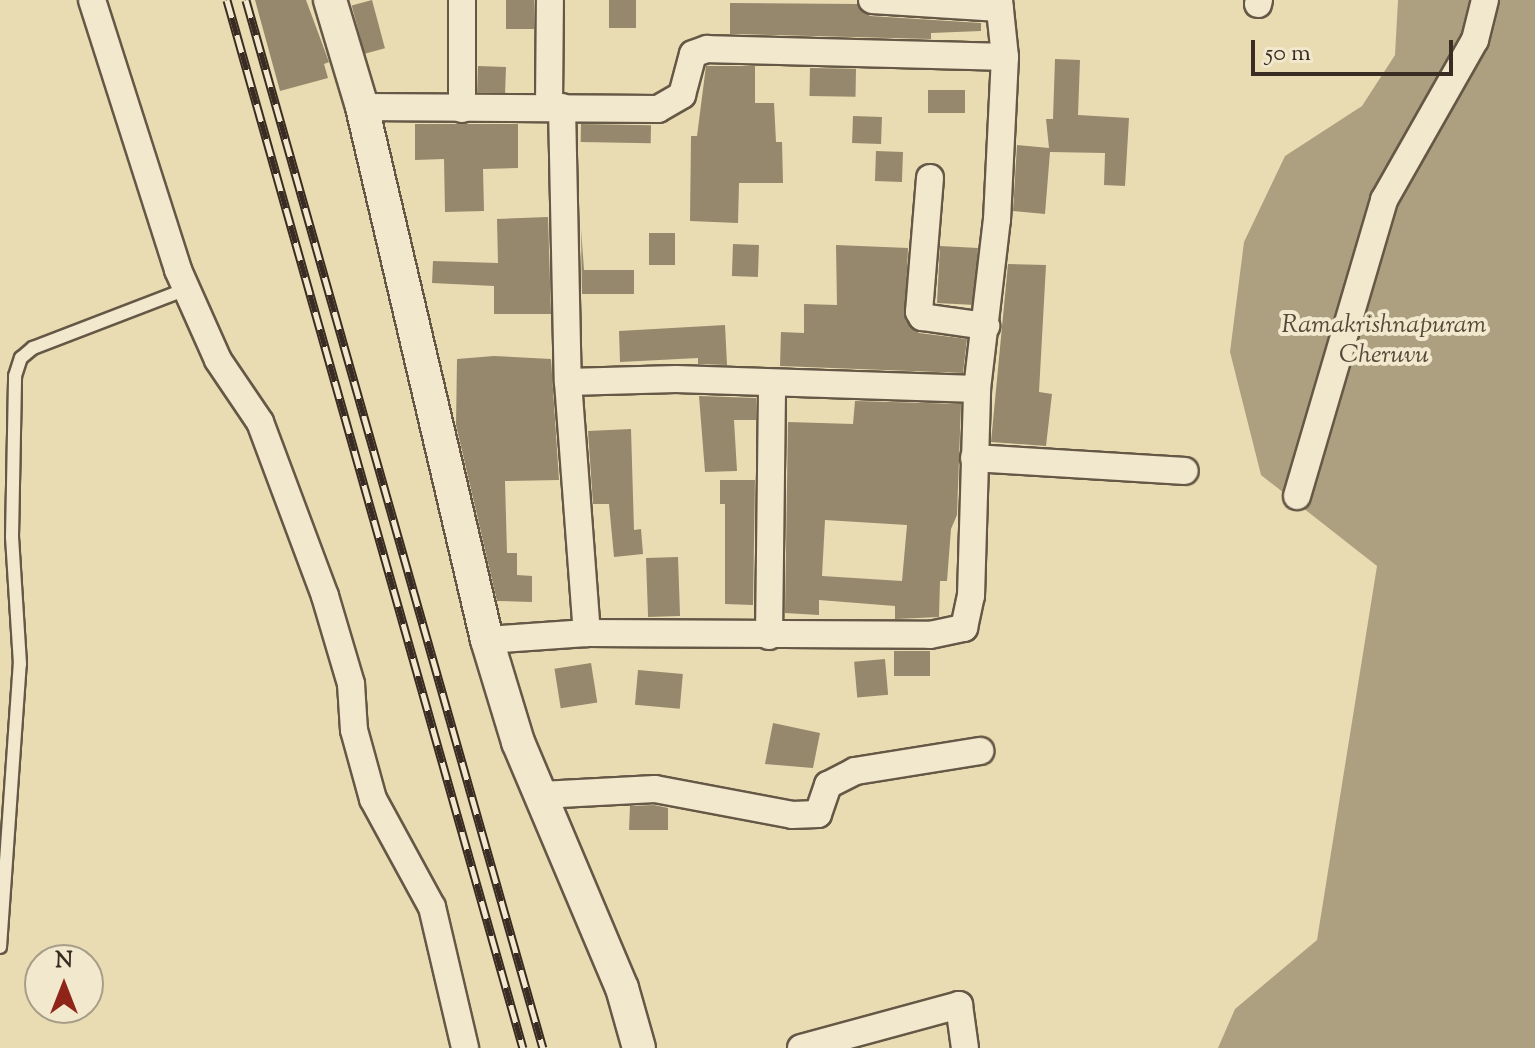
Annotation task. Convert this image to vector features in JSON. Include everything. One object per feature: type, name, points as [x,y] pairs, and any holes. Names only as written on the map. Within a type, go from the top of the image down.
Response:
[{"type":"street","points":[[92,0],[187,289],[218,360],[260,422],[325,596],[351,684],[354,730],[373,799],[432,907],[465,1048]]},
{"type":"street","points":[[330,0],[362,107],[487,640],[541,795],[622,988],[639,1048]]},
{"type":"street","points":[[462,0],[462,109]]},
{"type":"street","points":[[550,0],[568,382],[587,633]]},
{"type":"street","points":[[487,640],[587,633],[930,635],[964,628],[971,596],[977,389],[986,326],[1005,57],[1000,4],[872,0]]},
{"type":"street","points":[[1297,496],[1384,200],[1475,40],[1485,0]]},
{"type":"street","points":[[362,107],[462,109],[673,105],[682,95],[693,54],[707,49],[1005,57]]},
{"type":"street","points":[[930,178],[919,312],[922,317],[986,326]]},
{"type":"street","points":[[568,382],[772,383],[977,389]]},
{"type":"street","points":[[769,636],[772,383]]},
{"type":"street","points":[[974,458],[1185,471]]},
{"type":"street","points":[[541,795],[655,789],[792,815],[818,814],[828,785],[855,771],[980,751]]},
{"type":"street","points":[[801,1048],[959,1005],[965,1048]]},
{"type":"lane","points":[[0,947],[20,664],[12,537],[15,376],[21,358],[33,348],[187,289]]},
{"type":"water","name":"Ramakrishnapuram Cheruvu","points":[[1398,0],[1535,0],[1535,1048],[1218,1048],[1235,1009],[1317,940],[1377,566],[1261,475],[1230,352],[1244,242],[1285,156],[1362,106],[1395,55]]},
{"type":"building","points":[[255,0],[306,0],[329,62],[324,64],[328,78],[280,91]]},
{"type":"building","points":[[372,0],[385,48],[365,54],[352,5]]},
{"type":"building","points":[[506,0],[534,0],[534,29],[506,29]]},
{"type":"building","points":[[609,0],[636,0],[636,28],[609,28]]},
{"type":"building","points":[[730,3],[857,4],[870,16],[981,23],[981,31],[931,33],[931,39],[730,34]]},
{"type":"building","points":[[1055,59],[1080,60],[1078,115],[1129,118],[1125,186],[1104,185],[1105,153],[1050,152],[1045,214],[1013,211],[1017,145],[1049,148],[1046,119],[1053,119]]},
{"type":"building","points":[[478,66],[506,67],[505,93],[477,92]]},
{"type":"building","points":[[706,66],[755,66],[755,103],[774,103],[776,142],[782,142],[783,183],[739,183],[738,223],[690,221],[691,136],[697,136]]},
{"type":"building","points":[[810,68],[856,69],[856,97],[810,96]]},
{"type":"building","points":[[928,90],[965,90],[965,113],[928,113]]},
{"type":"building","points":[[853,116],[882,117],[881,144],[852,143]]},
{"type":"building","points":[[415,124],[518,124],[518,168],[483,169],[484,211],[445,212],[444,159],[415,160]]},
{"type":"building","points":[[581,124],[651,125],[651,143],[581,142]]},
{"type":"building","points":[[876,151],[903,152],[902,182],[875,181]]},
{"type":"building","points":[[548,217],[551,314],[494,314],[494,286],[432,283],[433,261],[498,263],[497,219]]},
{"type":"building","points":[[581,229],[584,270],[634,270],[634,294],[582,294]]},
{"type":"building","points":[[649,233],[675,233],[675,265],[649,265]]},
{"type":"building","points":[[733,244],[759,245],[758,277],[732,276]]},
{"type":"building","points":[[836,245],[908,248],[905,320],[919,333],[967,339],[963,373],[780,366],[781,332],[804,333],[804,304],[837,305]]},
{"type":"building","points":[[940,246],[978,248],[975,305],[937,303]]},
{"type":"building","points":[[1008,264],[1046,265],[1039,392],[1052,394],[1046,446],[991,442]]},
{"type":"building","points":[[725,325],[727,365],[698,364],[698,358],[620,362],[619,331]]},
{"type":"building","points":[[494,356],[551,359],[559,480],[505,481],[507,553],[517,553],[517,575],[532,576],[532,602],[497,601],[456,425],[457,359]]},
{"type":"building","points":[[699,396],[756,398],[756,420],[734,420],[737,471],[705,472]]},
{"type":"building","points":[[855,401],[961,404],[957,515],[951,529],[947,581],[940,581],[939,617],[895,619],[895,606],[819,600],[819,615],[785,613],[788,422],[853,424]],"holes":[[[825,520],[907,525],[902,581],[822,576]]]},
{"type":"building","points":[[631,429],[634,530],[641,529],[643,554],[614,557],[609,504],[593,504],[588,431]]},
{"type":"building","points":[[720,480],[755,480],[753,605],[725,604],[725,504],[720,504]]},
{"type":"building","points":[[678,557],[680,616],[648,617],[646,558]]},
{"type":"building","points":[[894,651],[930,651],[930,676],[894,676]]},
{"type":"building","points":[[885,659],[888,695],[857,698],[854,662]]},
{"type":"building","points":[[591,663],[597,703],[561,708],[554,669]]},
{"type":"building","points":[[638,670],[683,674],[680,709],[635,705]]},
{"type":"building","points":[[773,723],[820,733],[813,768],[765,764]]},
{"type":"building","points":[[630,806],[668,808],[668,830],[629,830]]},
{"type":"railway","points":[[227,0],[523,1048]]},
{"type":"railway","points":[[246,0],[543,1048]]}]
